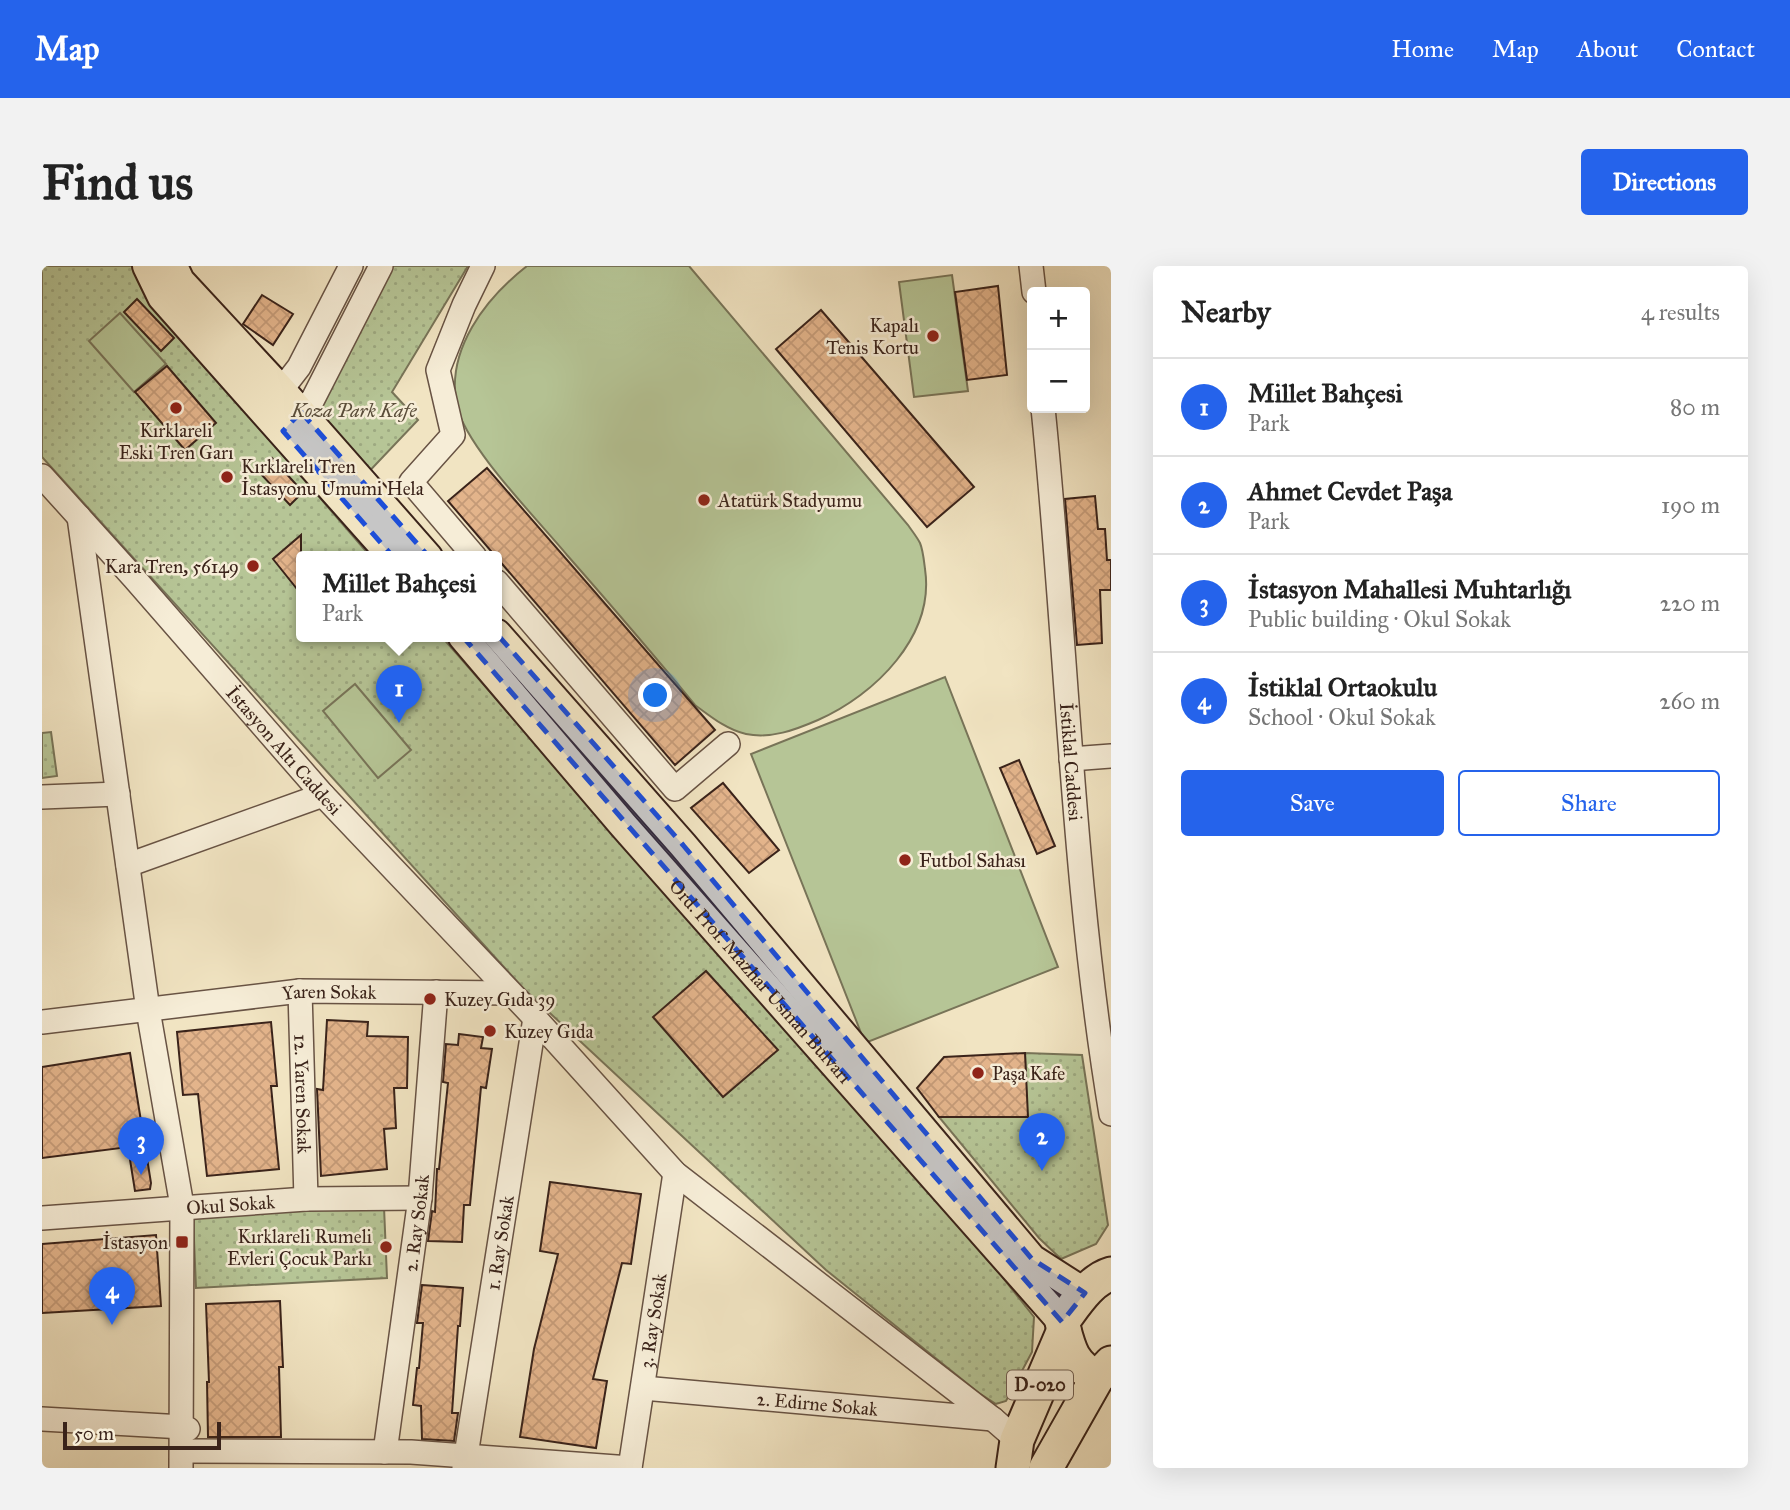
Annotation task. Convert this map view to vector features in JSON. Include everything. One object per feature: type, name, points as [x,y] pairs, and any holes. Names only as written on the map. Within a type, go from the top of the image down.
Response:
[{"type":"highway","name":"D-020","points":[[1007,1442],[1063,1326],[1098,1284]]},
{"type":"highway","points":[[1063,1326],[1070,1354],[1080,1368],[1102,1383]]},
{"type":"highway","name":"D-020","points":[[1046,1468],[1102,1383]]},
{"type":"main road","points":[[147,266],[162,297],[423,551]]},
{"type":"main road","points":[[173,266],[180,281],[388,551]]},
{"type":"main road","name":"Ord. Prof. Mazhar Usman Bulvarı","points":[[502,640],[683,845],[1031,1259],[1098,1284]]},
{"type":"main road","name":"Ord. Prof. Mazhar Usman Bulvarı","points":[[467,642],[623,825],[1063,1326]]},
{"type":"street","points":[[282,412],[313,398],[380,266]]},
{"type":"street","points":[[470,551],[411,482],[453,435],[438,370],[483,266]]},
{"type":"street","points":[[1031,266],[1033,287]]},
{"type":"street","points":[[282,412],[341,272]]},
{"type":"street","name":"İstiklal Caddesi","points":[[1044,413],[1095,1019],[1111,1114]]},
{"type":"street","name":"İstasyon Altı Caddesi","points":[[42,476],[323,794],[534,1018],[675,1173],[1007,1442]]},
{"type":"street","points":[[79,517],[148,1010],[182,1206],[184,1444]]},
{"type":"street","points":[[502,588],[675,789],[728,744]]},
{"type":"street","points":[[1071,760],[1111,756]]},
{"type":"street","points":[[42,797],[118,794]]},
{"type":"street","points":[[128,865],[323,794]]},
{"type":"street","name":"Yaren Sokak","points":[[42,1022],[300,991],[510,993]]},
{"type":"street","name":"12. Yaren Sokak","points":[[300,991],[306,1199]]},
{"type":"street","name":"2. Ray Sokak","points":[[385,1452],[420,1198],[436,992]]},
{"type":"street","name":"1. Ray Sokak","points":[[465,1463],[534,1018]]},
{"type":"street","name":"3. Ray Sokak","points":[[630,1468],[675,1173]]},
{"type":"street","name":"Okul Sokak","points":[[42,1218],[306,1199],[420,1198]]},
{"type":"street","name":"2. Edirne Sokak","points":[[643,1388],[1007,1442]]},
{"type":"street","points":[[42,1419],[295,1460],[385,1452],[465,1463],[630,1468]]},
{"type":"highlighted area","points":[[301,412],[683,845],[1032,1259],[1085,1293],[1062,1322],[283,431]]},
{"type":"green space","points":[[42,266],[132,266],[157,309],[366,551],[296,551],[296,642],[446,642],[1000,1274],[1034,1317],[1032,1352],[1006,1401],[996,1404],[979,1393],[826,1270],[523,988],[42,457]]},
{"type":"green space","name":"Koza Park Kafe","points":[[381,266],[468,266],[392,392],[418,420],[361,480],[301,412]]},
{"type":"green space","name":"Atatürk Stadyumu","points":[[527,266],[689,266],[908,525],[920,543],[924,559],[926,594],[921,617],[911,640],[880,679],[839,709],[792,730],[755,735],[732,729],[695,705],[522,503],[488,462],[463,422],[457,406],[455,385],[457,365],[472,327],[497,294]]},
{"type":"green space","name":"Kapalı Tenis Kortu","points":[[952,275],[968,391],[914,397],[899,282]]},
{"type":"green space","points":[[120,313],[166,364],[134,392],[89,341]]},
{"type":"green space","name":"Futbol Sahası","points":[[945,677],[1058,967],[865,1043],[751,754]]},
{"type":"green space","points":[[355,684],[411,750],[378,778],[323,711]]},
{"type":"green space","points":[[51,732],[57,776],[42,778],[42,733]]},
{"type":"green space","points":[[1025,1053],[1082,1055],[1108,1225],[1096,1244],[1061,1259],[1039,1238],[939,1117],[1027,1117]]},
{"type":"green space","points":[[384,1207],[387,1278],[196,1288],[193,1216]]},
{"type":"building","points":[[998,286],[1007,375],[967,380],[955,292]]},
{"type":"building","points":[[262,295],[293,314],[273,345],[243,324]]},
{"type":"building","points":[[137,299],[174,338],[161,351],[124,312]]},
{"type":"building","points":[[821,310],[974,487],[927,527],[776,349]]},
{"type":"building","name":"Kırklareli Eski Tren Garı","points":[[167,366],[216,423],[185,450],[135,392]]},
{"type":"building","points":[[272,458],[303,492],[290,505],[259,472]]},
{"type":"building","points":[[487,468],[715,730],[675,765],[502,564],[502,551],[491,551],[448,501]]},
{"type":"building","points":[[1095,496],[1098,529],[1105,529],[1107,560],[1111,560],[1111,590],[1100,590],[1102,643],[1077,645],[1065,499]]},
{"type":"building","points":[[301,535],[301,551],[296,551],[296,588],[273,559]]},
{"type":"building","points":[[1019,760],[1055,846],[1037,854],[1000,768]]},
{"type":"building","points":[[723,783],[779,850],[749,873],[691,808]]},
{"type":"building","points":[[706,971],[778,1050],[723,1097],[653,1017]]},
{"type":"building","points":[[327,1020],[368,1022],[367,1036],[408,1037],[407,1088],[394,1088],[396,1128],[384,1129],[387,1169],[321,1176],[317,1089],[323,1090]]},
{"type":"building","points":[[271,1022],[277,1086],[271,1086],[279,1169],[207,1176],[198,1094],[183,1095],[177,1032]]},
{"type":"building","points":[[459,1034],[483,1037],[481,1048],[492,1049],[486,1088],[481,1087],[470,1205],[464,1205],[462,1242],[428,1241],[432,1211],[435,1212],[437,1169],[448,1083],[443,1082],[446,1044],[458,1045]]},
{"type":"building","points":[[130,1053],[151,1183],[150,1189],[135,1191],[128,1147],[42,1158],[42,1067]]},
{"type":"building","name":"Paşa Kafe","points":[[1025,1053],[1028,1117],[939,1117],[917,1088],[944,1057]]},
{"type":"building","points":[[550,1182],[641,1194],[631,1264],[622,1263],[593,1379],[607,1381],[596,1448],[520,1437],[534,1349],[558,1254],[540,1251]]},
{"type":"building","points":[[156,1235],[161,1306],[42,1313],[42,1244]]},
{"type":"building","points":[[422,1285],[463,1288],[452,1413],[458,1413],[454,1441],[422,1439],[421,1406],[413,1405],[423,1323],[417,1323]]},
{"type":"building","points":[[280,1301],[283,1367],[279,1367],[281,1437],[208,1437],[206,1304]]},
{"type":"place","name":"Kapalı Tenis Kortu","points":[[933,336]]},
{"type":"place","name":"Kırklareli Eski Tren Garı","points":[[176,408]]},
{"type":"place","name":"Kırklareli Tren İstasyonu Umumi Hela","points":[[227,477]]},
{"type":"place","name":"Atatürk Stadyumu","points":[[704,500]]},
{"type":"place","name":"Kara Tren, 56149","points":[[253,566]]},
{"type":"place","name":"Millet Bahçesi","points":[[399,723]]},
{"type":"place","name":"Futbol Sahası","points":[[905,860]]},
{"type":"place","name":"Kuzey Gıda 39","points":[[430,999]]},
{"type":"place","name":"Kuzey Gıda","points":[[490,1031]]},
{"type":"place","name":"Paşa Kafe","points":[[978,1073]]},
{"type":"place","name":"Ahmet Cevdet Paşa","points":[[1042,1171]]},
{"type":"place","name":"İstasyon Mahallesi Muhtarlığı","points":[[141,1175]]},
{"type":"place","name":"İstasyon","points":[[182,1242]]},
{"type":"place","name":"Kırklareli Rumeli Evleri Çocuk Parkı","points":[[386,1247]]},
{"type":"place","name":"İstiklal Ortaokulu","points":[[112,1325]]}]
